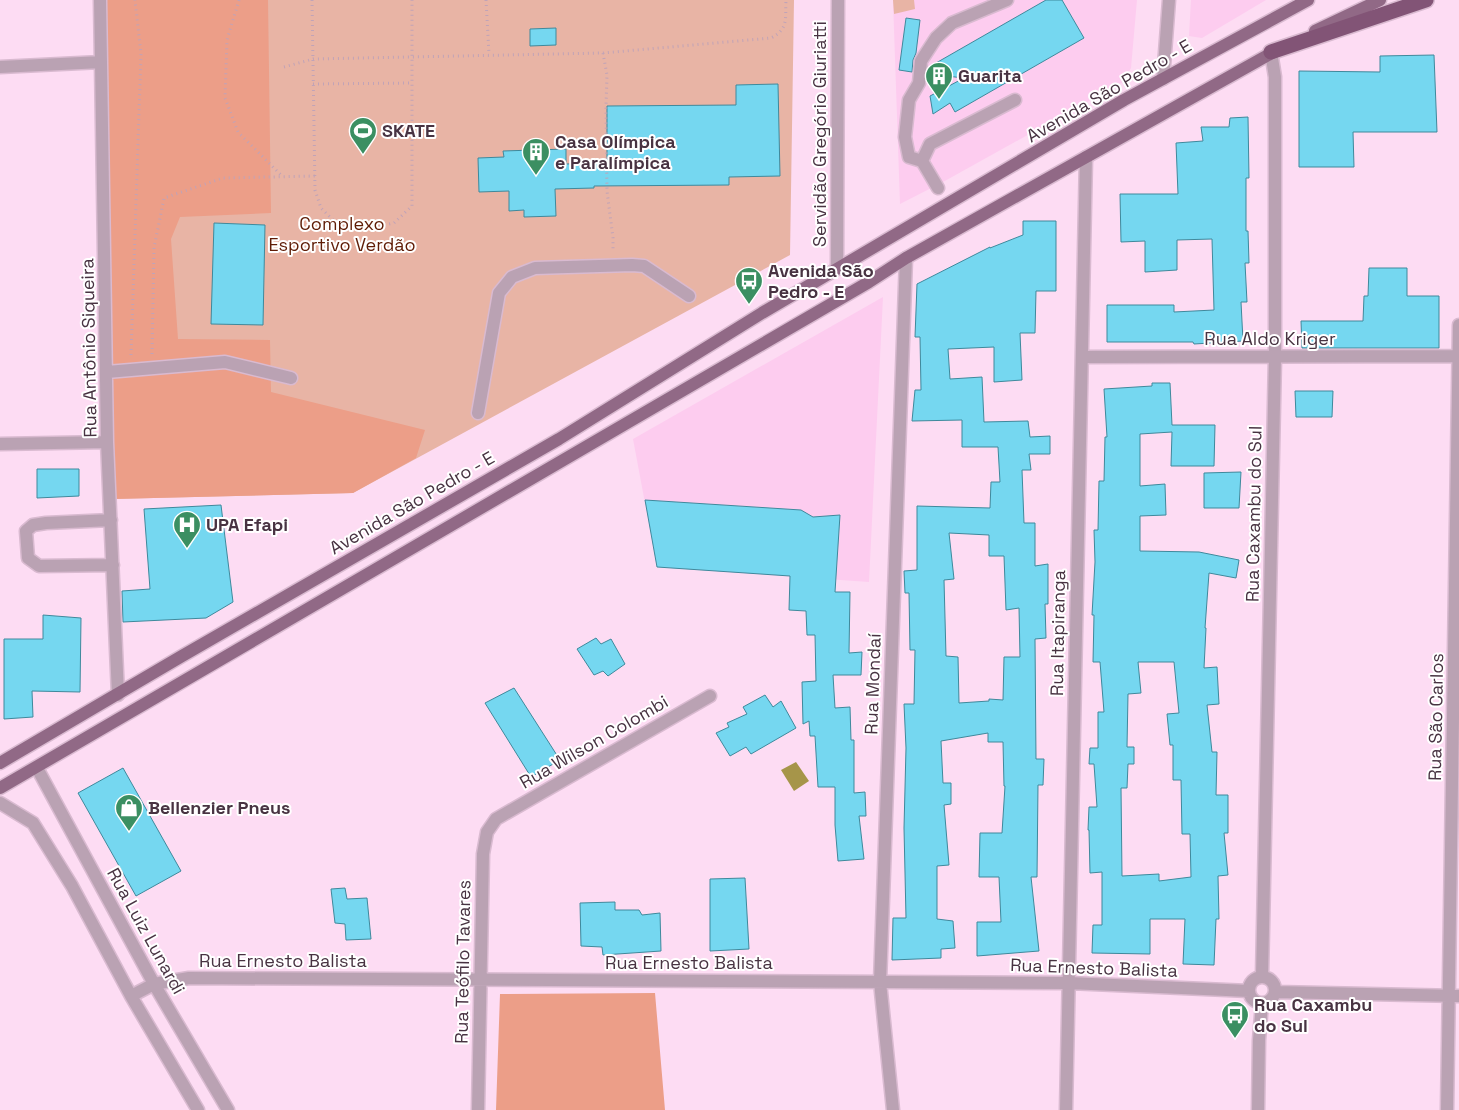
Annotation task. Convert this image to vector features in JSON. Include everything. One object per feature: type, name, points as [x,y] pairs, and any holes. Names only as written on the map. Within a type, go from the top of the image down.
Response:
[{"type":"highway","points":[[1270,52],[1426,0]]},
{"type":"main road","name":"Avenida São Pedro - E","points":[[0,763],[560,439],[762,313],[1124,100],[1308,0]]},
{"type":"main road","points":[[0,788],[860,287],[906,258],[1270,52],[1380,0]]},
{"type":"street","name":"Rua Antônio Siqueira","points":[[100,0],[107,442],[118,695]]},
{"type":"street","name":"Servidão Gregório Giuriatti","points":[[837,269],[838,0]]},
{"type":"street","points":[[938,188],[922,161],[909,157],[905,137],[909,100],[919,83],[922,61],[936,38],[952,23],[1008,0]]},
{"type":"street","points":[[1163,79],[1169,0]]},
{"type":"street","name":"Rua Caxambu do Sul","points":[[1262,976],[1275,357],[1275,77],[1270,52]]},
{"type":"street","points":[[0,66],[101,62]]},
{"type":"street","points":[[922,161],[930,144],[1015,100]]},
{"type":"street","name":"Rua Itapiranga","points":[[1066,1110],[1086,157]]},
{"type":"street","name":"Rua Mondaí","points":[[893,1110],[880,982],[906,258]]},
{"type":"street","points":[[478,413],[499,293],[512,277],[535,268],[613,265],[644,266],[689,296]]},
{"type":"street","name":"Rua São Carlos","points":[[1447,1110],[1454,996],[1459,325]]},
{"type":"street","name":"Rua Aldo Kriger","points":[[1082,358],[1458,356]]},
{"type":"street","points":[[107,372],[225,362],[291,378]]},
{"type":"street","points":[[0,444],[107,442]]},
{"type":"street","points":[[110,520],[46,522],[33,525],[26,531],[26,548],[28,558],[39,566],[112,565]]},
{"type":"street","name":"Rua Wilson Colombi","points":[[496,819],[710,696]]},
{"type":"street","name":"Rua Luiz Lunardi","points":[[37,768],[154,984],[228,1110]]},
{"type":"street","points":[[0,803],[33,823],[72,886],[131,996],[198,1110]]},
{"type":"street","name":"Rua Teófilo Tavares","points":[[478,1110],[483,854],[487,832],[496,819]]},
{"type":"street","points":[[1262,976],[1271,979],[1276,992],[1272,999],[1262,1003],[1253,999],[1249,991],[1251,982],[1262,976]]},
{"type":"street","name":"Rua Ernesto Balista","points":[[131,996],[154,984],[189,978],[1068,983],[1249,991]]},
{"type":"street","points":[[1276,992],[1454,996]]},
{"type":"street","points":[[1258,1110],[1259,1040],[1262,1003]]},
{"type":"path","points":[[135,0],[141,54],[130,354],[144,369],[152,353],[154,248],[164,198],[223,178],[315,176]]},
{"type":"path","points":[[239,0],[227,40],[225,98],[238,132],[282,176]]},
{"type":"path","points":[[312,0],[315,190],[321,208],[336,223],[360,230],[394,223],[412,206],[412,0]]},
{"type":"path","points":[[486,0],[489,55]]},
{"type":"path","points":[[284,67],[313,58],[602,53],[771,38],[782,30],[785,25],[786,0]]},
{"type":"path","points":[[602,53],[608,75],[606,191],[613,238],[613,265]]},
{"type":"path","points":[[313,84],[412,83]]},
{"type":"shaded area","points":[[104,0],[268,0],[271,213],[180,217],[171,239],[178,339],[270,340],[271,392],[425,430],[416,458],[353,493],[113,499]]},
{"type":"shaded area","points":[[893,0],[1137,0],[1131,68],[1123,82],[900,204]]},
{"type":"shaded area","points":[[1191,0],[1266,0],[1202,38],[1189,36]]},
{"type":"shaded area","points":[[883,297],[869,582],[657,567],[633,439]]},
{"type":"shaded area","points":[[796,762],[809,781],[794,791],[781,770]]},
{"type":"shaded area","points":[[655,993],[665,1110],[496,1110],[500,994]]},
{"type":"green space","name":"Complexo Esportivo Verdão","points":[[104,0],[794,0],[790,255],[353,493],[113,499]]},
{"type":"green space","points":[[893,0],[914,0],[915,9],[894,14]]},
{"type":"building","points":[[1046,0],[1062,0],[1084,38],[955,112],[950,103],[933,114],[930,96],[964,78],[928,74],[929,67]]},
{"type":"building","points":[[906,18],[920,20],[912,72],[899,70]]},
{"type":"building","points":[[556,28],[556,45],[530,46],[530,29]]},
{"type":"building","points":[[1434,55],[1437,132],[1353,132],[1354,167],[1299,167],[1299,71],[1380,72],[1380,56]]},
{"type":"building","points":[[778,84],[780,176],[729,177],[729,185],[594,186],[594,188],[555,189],[556,216],[524,217],[524,210],[509,211],[509,191],[479,192],[478,158],[504,157],[503,151],[566,149],[566,164],[607,163],[607,106],[736,105],[736,85]]},
{"type":"building","points":[[1248,117],[1249,178],[1246,178],[1246,231],[1248,231],[1249,263],[1245,263],[1247,302],[1241,302],[1243,341],[1194,344],[1193,342],[1107,342],[1107,305],[1174,305],[1174,312],[1214,310],[1212,239],[1177,240],[1177,270],[1145,272],[1145,241],[1121,242],[1120,194],[1178,194],[1176,143],[1203,141],[1201,127],[1229,127],[1230,118]]},
{"type":"building","points":[[1023,221],[1056,221],[1056,291],[1036,291],[1035,333],[1020,333],[1022,380],[994,382],[994,347],[948,349],[950,379],[982,377],[984,422],[1028,421],[1030,437],[1050,436],[1050,454],[1029,454],[1031,470],[1022,470],[1024,523],[1035,523],[1035,566],[1048,564],[1048,604],[1045,604],[1046,638],[1035,639],[1036,759],[1044,759],[1043,785],[1038,785],[1037,877],[1031,877],[1039,951],[977,956],[977,922],[1001,922],[999,877],[979,877],[980,833],[1002,833],[1005,786],[1003,742],[988,742],[988,733],[941,741],[943,783],[951,783],[951,804],[944,805],[949,865],[937,866],[937,919],[953,921],[955,948],[941,949],[941,958],[892,960],[893,918],[906,918],[904,828],[906,748],[904,704],[914,704],[915,650],[910,650],[909,593],[905,593],[904,571],[917,570],[917,506],[990,508],[991,482],[1000,482],[998,447],[962,447],[962,420],[912,421],[915,390],[921,390],[920,337],[915,337],[917,284],[990,247],[1023,235]],"holes":[[[949,533],[989,535],[989,556],[1004,556],[1006,610],[1019,608],[1020,657],[1004,657],[1003,700],[989,699],[989,701],[959,703],[958,657],[946,656],[944,580],[954,579]]]},
{"type":"building","points":[[214,223],[265,225],[263,325],[211,324]]},
{"type":"building","points":[[1369,268],[1407,268],[1407,296],[1439,296],[1439,348],[1302,348],[1301,321],[1363,321],[1364,296],[1368,296]]},
{"type":"building","points":[[1152,383],[1170,383],[1172,425],[1215,425],[1214,466],[1171,466],[1172,432],[1140,434],[1140,486],[1165,484],[1166,515],[1140,516],[1140,551],[1199,552],[1239,560],[1236,578],[1209,573],[1205,628],[1204,668],[1217,667],[1219,704],[1207,705],[1212,752],[1217,752],[1216,795],[1228,795],[1228,833],[1224,833],[1228,875],[1218,876],[1219,919],[1216,919],[1214,965],[1183,964],[1185,919],[1150,919],[1150,954],[1092,953],[1093,925],[1102,925],[1102,872],[1090,873],[1088,830],[1089,807],[1097,807],[1094,764],[1089,764],[1090,748],[1098,748],[1098,712],[1104,712],[1100,662],[1093,662],[1094,615],[1092,615],[1095,562],[1094,530],[1098,530],[1099,481],[1104,481],[1105,437],[1107,437],[1104,389],[1152,386]],"holes":[[[1138,662],[1174,662],[1179,713],[1167,714],[1170,745],[1173,745],[1173,780],[1181,780],[1182,834],[1190,834],[1191,877],[1159,881],[1159,874],[1122,876],[1121,788],[1127,788],[1128,764],[1134,764],[1134,747],[1127,747],[1128,694],[1141,693]]]},
{"type":"building","points":[[1295,391],[1333,391],[1332,417],[1296,417]]},
{"type":"building","points":[[37,469],[79,469],[79,496],[37,498]]},
{"type":"building","points":[[1241,472],[1239,508],[1204,508],[1204,473]]},
{"type":"building","points":[[645,500],[801,510],[813,517],[840,515],[835,592],[850,592],[849,653],[862,652],[861,675],[833,675],[835,708],[850,707],[851,740],[854,740],[854,793],[865,792],[866,816],[859,816],[864,859],[838,861],[835,825],[835,787],[818,787],[815,736],[810,736],[809,721],[803,724],[802,682],[816,681],[815,635],[807,635],[806,611],[789,610],[790,576],[657,567]]},
{"type":"building","name":"UPA Efapi","points":[[221,505],[233,602],[206,618],[123,622],[122,591],[150,589],[144,509]]},
{"type":"building","points":[[43,615],[81,618],[80,692],[32,691],[33,717],[4,719],[4,639],[43,639]]},
{"type":"building","points":[[596,638],[601,644],[611,639],[625,664],[608,676],[603,671],[594,675],[577,649]]},
{"type":"building","points":[[514,688],[560,760],[531,777],[485,703]]},
{"type":"building","points":[[765,695],[773,707],[781,701],[796,728],[751,754],[746,747],[730,756],[716,733],[729,727],[727,723],[747,714],[743,707]]},
{"type":"building","name":"Bellenzier Pneus","points":[[123,768],[181,871],[136,896],[78,793]]},
{"type":"building","points":[[745,878],[749,949],[710,951],[710,879]]},
{"type":"building","points":[[345,888],[347,899],[367,898],[371,939],[346,940],[345,924],[335,923],[331,889]]},
{"type":"building","points":[[615,902],[615,910],[639,910],[642,915],[660,913],[661,951],[603,955],[602,947],[581,946],[580,903]]},
{"type":"place","name":"Guarita","points":[[939,100]]},
{"type":"place","name":"SKATE","points":[[363,155]]},
{"type":"place","name":"Casa Olímpica e Paralímpica","points":[[536,176]]},
{"type":"place","name":"Avenida São Pedro - E","points":[[749,305]]},
{"type":"place","name":"UPA Efapi","points":[[187,549]]},
{"type":"place","name":"Bellenzier Pneus","points":[[129,832]]},
{"type":"place","name":"Rua Caxambu do Sul","points":[[1235,1039]]}]
